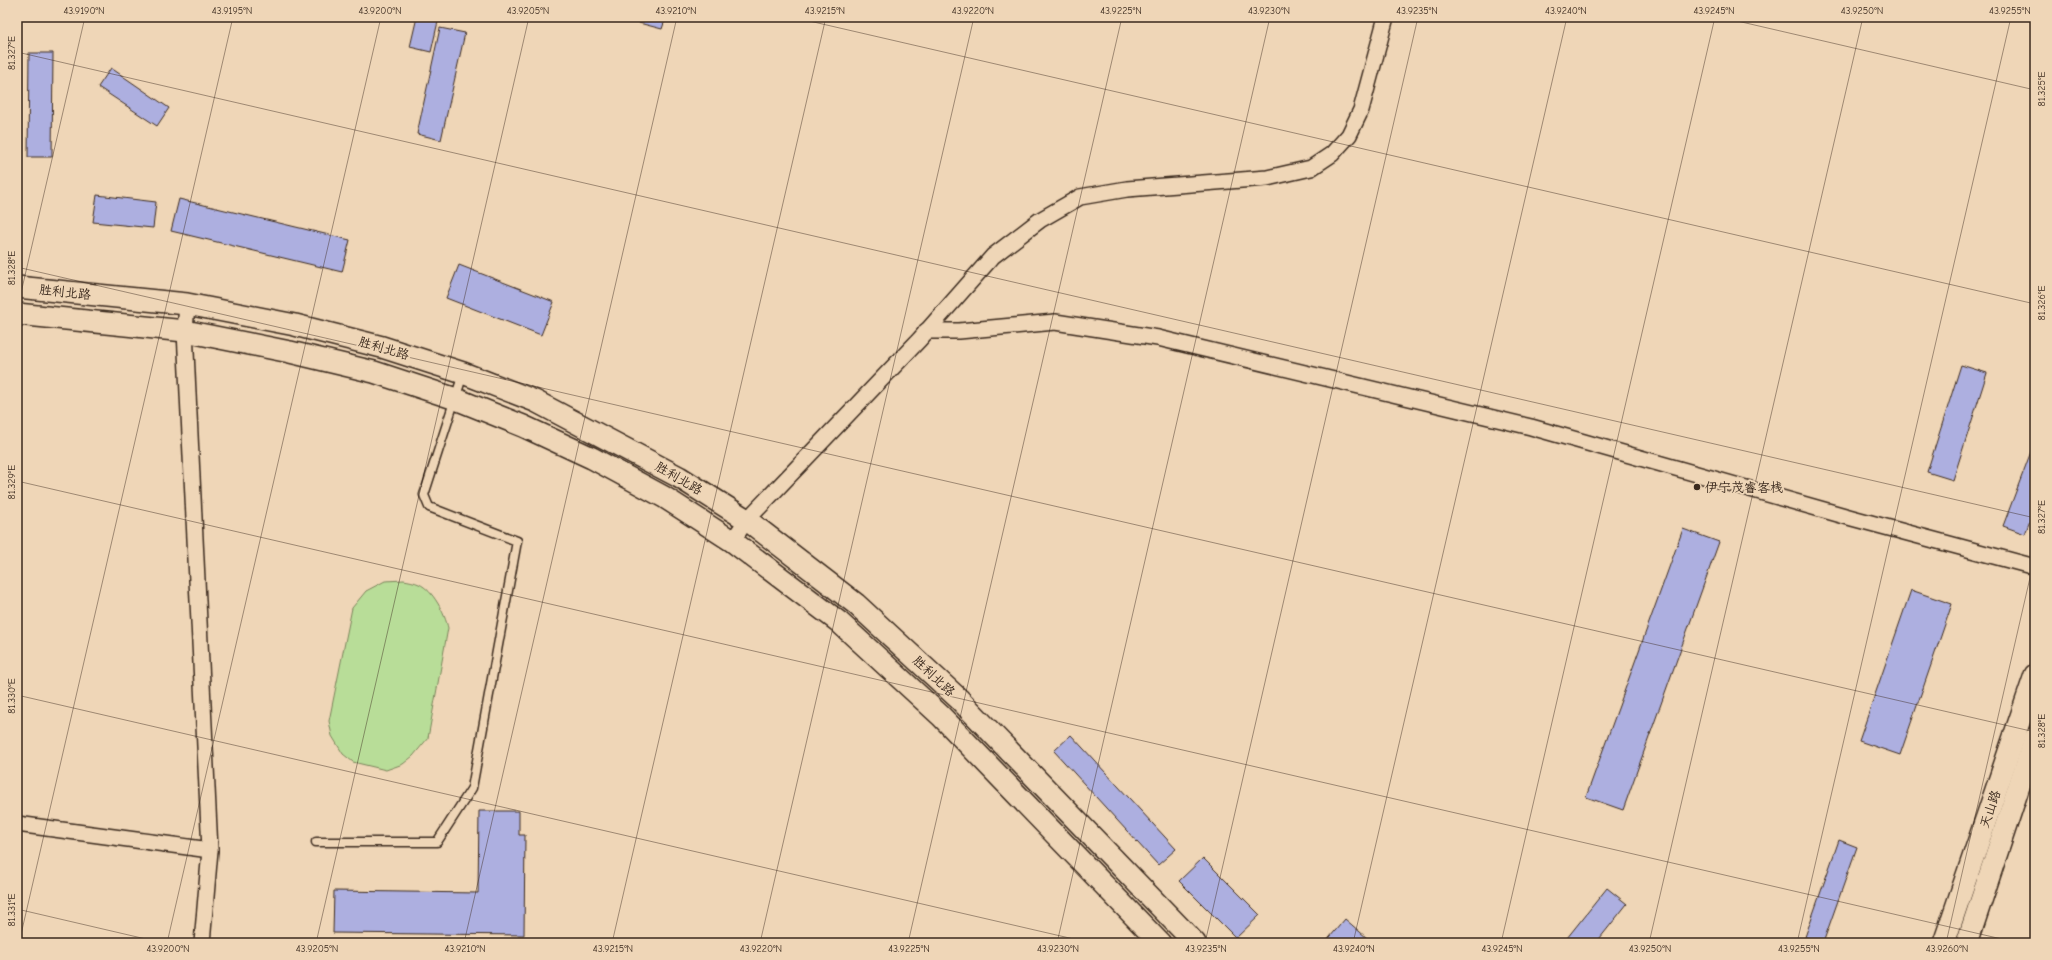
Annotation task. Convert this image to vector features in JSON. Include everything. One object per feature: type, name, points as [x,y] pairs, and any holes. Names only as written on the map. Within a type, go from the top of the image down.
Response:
[{"type":"main road","name":"胜利北路","points":[[17,287],[187,304],[295,325],[353,340],[463,373],[535,401],[679,477],[747,520],[856,604],[959,699],[1195,943]]},
{"type":"main road","name":"胜利北路","points":[[17,314],[185,331],[290,352],[374,372],[456,399],[523,426],[592,458],[664,497],[732,541],[839,622],[941,716],[1160,943]]},
{"type":"main road","name":"天山路","points":[[1944,943],[2035,675]]},
{"type":"main road","name":"天山路","points":[[1967,943],[2035,738]]},
{"type":"street","points":[[732,541],[747,520],[926,331],[993,256],[1040,220],[1080,197],[1127,189],[1267,178],[1311,168],[1332,154],[1349,135],[1361,110],[1386,17]]},
{"type":"street","points":[[187,304],[185,331],[210,850],[202,943]]},
{"type":"street","points":[[926,331],[959,331],[1055,322],[1158,338],[1531,426],[1852,518],[2035,567]]},
{"type":"street","points":[[17,824],[210,850]]},
{"type":"lane","points":[[316,842],[437,842],[472,788],[516,541],[429,507],[424,495],[456,399],[463,373]]},
{"type":"green space","points":[[404,580],[419,584],[429,591],[438,603],[448,628],[428,738],[413,756],[403,764],[386,770],[353,762],[343,754],[332,736],[329,721],[352,608],[366,591],[385,581]]},
{"type":"building","points":[[417,17],[439,17],[431,52],[410,47]]},
{"type":"building","points":[[640,17],[666,17],[662,29],[639,23]]},
{"type":"building","points":[[440,28],[465,33],[441,140],[417,134]]},
{"type":"building","points":[[29,53],[53,53],[52,157],[28,157]]},
{"type":"building","points":[[111,68],[169,108],[157,126],[98,87]]},
{"type":"building","points":[[97,195],[156,202],[153,228],[93,222]]},
{"type":"building","points":[[179,199],[350,240],[342,272],[171,231]]},
{"type":"building","points":[[459,265],[554,302],[541,335],[446,298]]},
{"type":"building","points":[[1961,365],[1987,373],[1953,480],[1927,472]]},
{"type":"building","points":[[2035,441],[2035,507],[2025,534],[2003,526]]},
{"type":"building","points":[[1683,529],[1719,542],[1623,810],[1586,797]]},
{"type":"building","points":[[1911,590],[1952,604],[1900,755],[1859,741]]},
{"type":"building","points":[[1071,735],[1176,849],[1158,865],[1054,751]]},
{"type":"building","points":[[479,811],[519,811],[519,835],[525,835],[524,935],[333,933],[334,891],[478,893]]},
{"type":"building","points":[[1839,840],[1857,847],[1823,943],[1805,937]]},
{"type":"building","points":[[1203,858],[1260,915],[1236,938],[1179,881]]},
{"type":"building","points":[[1607,888],[1627,904],[1596,943],[1563,943]]},
{"type":"building","points":[[1345,919],[1367,938],[1363,943],[1325,943]]},
{"type":"place","name":"伊宁茂睿客栈","points":[[1697,487]]}]
